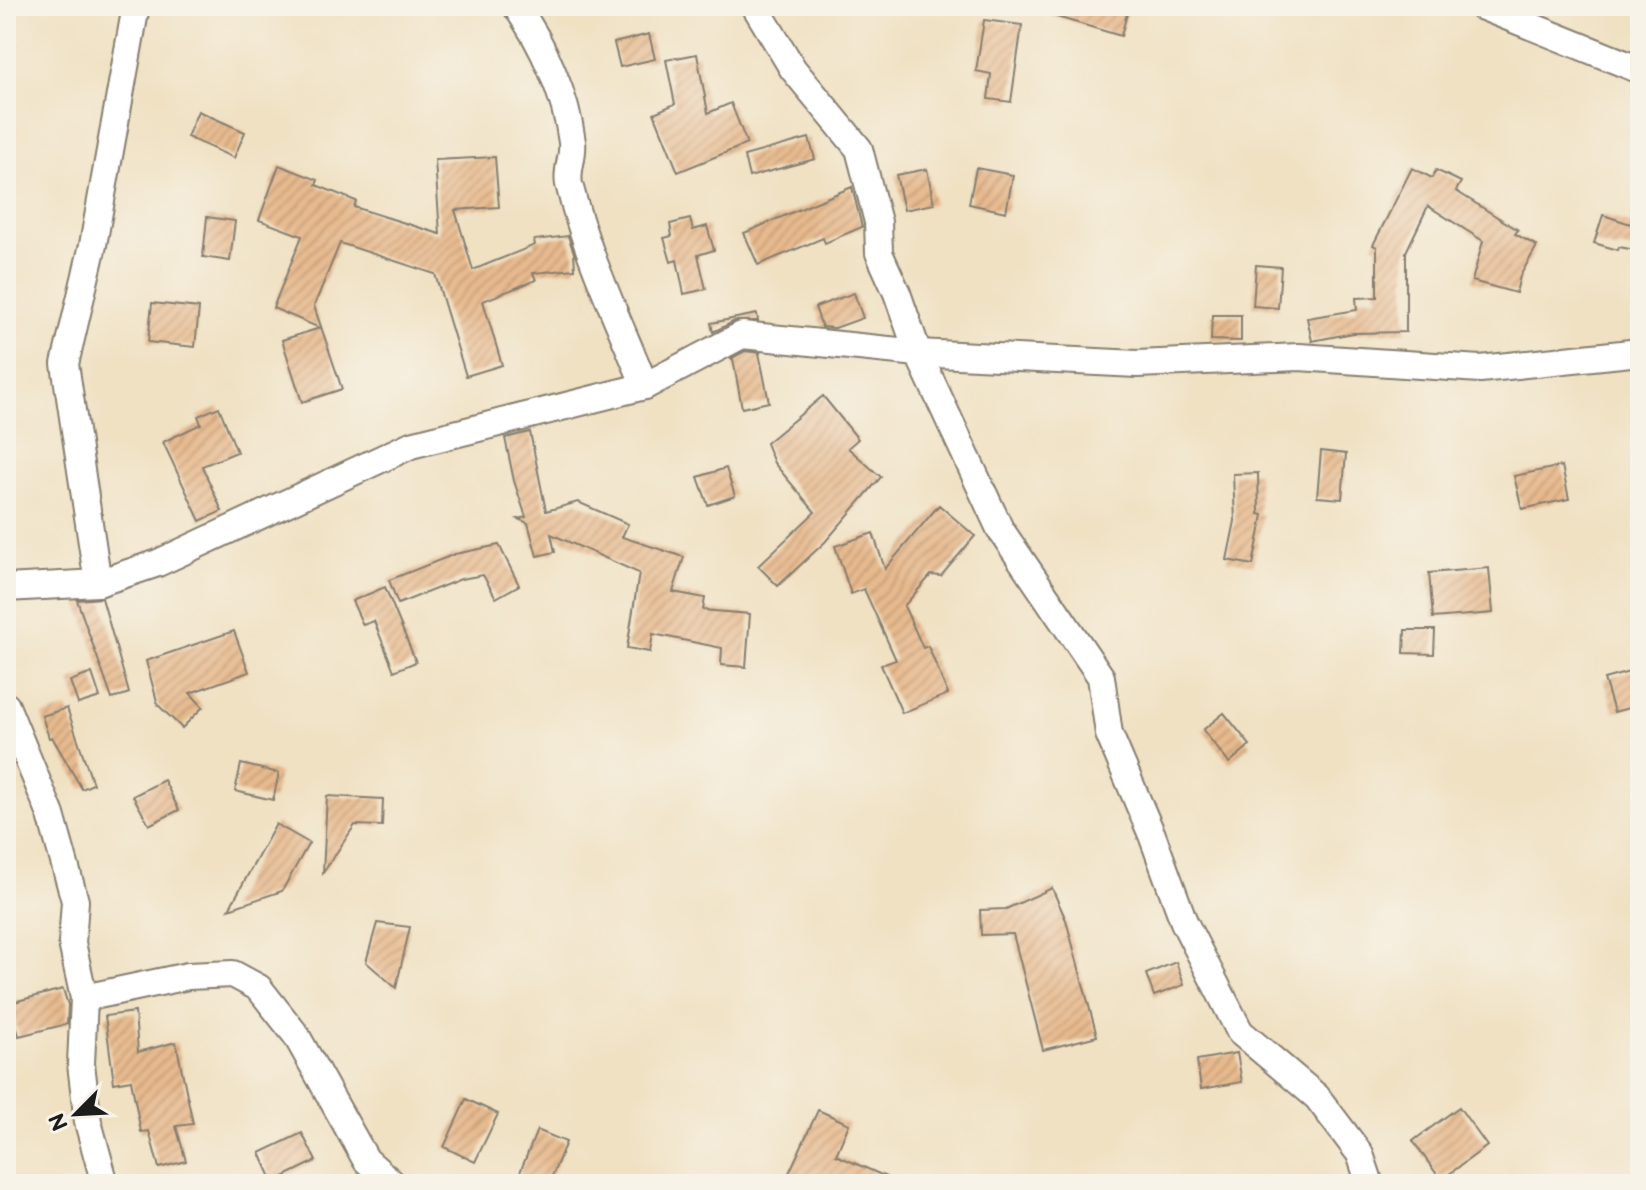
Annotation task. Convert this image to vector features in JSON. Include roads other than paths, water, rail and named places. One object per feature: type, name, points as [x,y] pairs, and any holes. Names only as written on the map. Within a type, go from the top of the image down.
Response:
[{"type":"street","points":[[98,583],[65,364],[93,245],[136,6]]},
{"type":"street","points":[[516,6],[543,53],[566,111],[573,145],[568,180],[582,229],[645,386]]},
{"type":"street","points":[[755,6],[793,69],[859,149],[878,222],[879,253],[918,353],[1000,529],[1101,677],[1109,734],[1152,835],[1184,922],[1240,1032],[1317,1097],[1360,1154],[1370,1184]]},
{"type":"street","points":[[1481,6],[1640,70]]},
{"type":"street","points":[[6,588],[98,583],[158,563],[411,445],[645,386],[742,335],[918,353],[1137,364],[1299,357],[1480,369],[1640,352]]},
{"type":"street","points":[[6,706],[51,815],[75,901],[72,943],[84,998],[81,1064],[88,1122],[105,1184]]},
{"type":"street","points":[[84,998],[188,976],[233,974],[259,988],[296,1035],[366,1160],[393,1184]]}]
